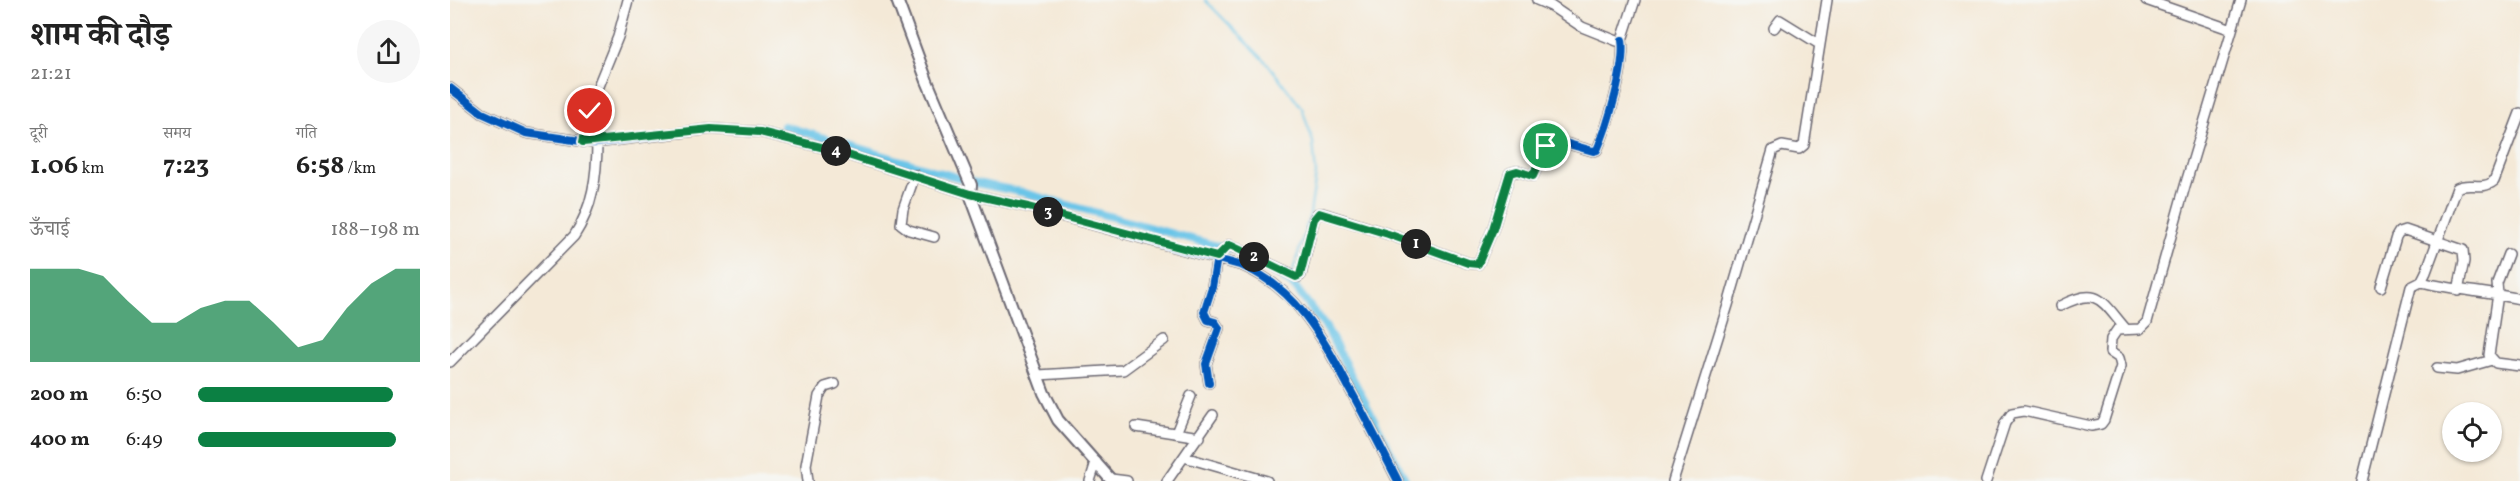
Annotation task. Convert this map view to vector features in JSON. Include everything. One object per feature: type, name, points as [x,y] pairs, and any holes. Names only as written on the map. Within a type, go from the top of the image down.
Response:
[{"type":"main road","points":[[897,0],[970,186],[1038,375],[1058,420],[1111,480]]},
{"type":"street","points":[[450,362],[577,230],[588,207],[596,177],[588,139],[596,91],[618,37],[628,0]]},
{"type":"street","points":[[1537,0],[1551,6],[1582,27],[1615,40],[1622,40]]},
{"type":"street","points":[[450,88],[482,113],[526,133],[588,139],[711,129],[741,129],[775,135],[915,175],[970,186],[1028,207],[1223,252],[1290,275],[1300,275],[1314,219],[1319,213],[1388,234],[1468,263],[1478,264],[1493,229],[1510,173],[1517,171],[1533,176],[1551,139],[1593,151],[1597,150],[1624,50],[1622,40],[1635,0]]},
{"type":"street","points":[[1673,481],[1773,150],[1782,146],[1799,149],[1804,145],[1827,0]]},
{"type":"street","points":[[2146,0],[2232,30]]},
{"type":"street","points":[[1986,481],[2005,423],[2012,413],[2024,411],[2082,425],[2101,424],[2108,410],[2121,366],[2119,358],[2110,352],[2111,339],[2117,330],[2140,329],[2147,322],[2241,0]]},
{"type":"street","points":[[1774,28],[1780,20],[1819,44]]},
{"type":"street","points":[[2421,282],[2457,188],[2462,185],[2484,187],[2494,181],[2520,113]]},
{"type":"street","points":[[915,175],[903,209],[902,224],[909,230],[934,237]]},
{"type":"street","points":[[2381,286],[2399,232],[2412,231],[2463,250],[2464,261],[2458,291]]},
{"type":"street","points":[[1209,383],[1206,364],[1219,328],[1215,322],[1208,320],[1204,312],[1223,252]]},
{"type":"street","points":[[1223,252],[1267,279],[1306,314],[1334,360],[1398,481]]},
{"type":"street","points":[[2508,254],[2498,278],[2498,294],[2489,349],[2496,363],[2520,366]]},
{"type":"street","points":[[2362,481],[2411,287],[2421,282],[2458,291],[2498,294],[2520,299]]},
{"type":"street","points":[[2060,306],[2077,297],[2092,296],[2104,304],[2125,328]]},
{"type":"street","points":[[1038,375],[1122,370],[1164,339]]},
{"type":"street","points":[[2437,368],[2457,370],[2493,360]]},
{"type":"street","points":[[808,481],[806,465],[819,396],[825,387],[835,384]]},
{"type":"street","points":[[1176,433],[1191,396]]},
{"type":"street","points":[[1167,481],[1213,415]]},
{"type":"street","points":[[1136,427],[1200,436]]},
{"type":"street","points":[[1184,457],[1267,481]]},
{"type":"street","points":[[1090,481],[1096,462]]},
{"type":"street","points":[[1111,480],[1127,481]]},
{"type":"waterway","points":[[1205,0],[1268,64],[1302,108],[1313,142],[1316,174],[1310,214],[1293,271]]},
{"type":"waterway","points":[[784,126],[976,183],[1021,192],[1228,249]]},
{"type":"waterway","points":[[1253,261],[1272,270],[1295,287],[1327,329],[1406,481]]},
{"type":"cycle path","points":[[1209,383],[1206,364],[1219,328],[1215,322],[1208,320],[1204,312],[1212,287],[1217,257],[1229,245],[1298,277],[1301,275],[1314,219],[1317,214],[1322,213],[1468,263],[1478,264],[1493,229],[1510,173],[1517,171],[1533,176],[1551,139],[1593,151],[1597,150],[1611,111],[1619,79],[1623,51],[1622,40]]},
{"type":"cycle path","points":[[450,88],[482,113],[526,133],[594,143],[711,129],[760,132],[829,149],[970,194],[1028,207],[1243,266],[1278,287],[1317,331],[1398,481]]},
{"type":"route","points":[[590,111],[583,142],[594,143],[711,129],[741,129],[775,135],[915,175],[970,194],[1056,214],[1090,225],[1217,257],[1229,245],[1294,277],[1300,275],[1314,219],[1319,213],[1388,234],[1468,263],[1478,264],[1493,229],[1510,173],[1517,171],[1532,177],[1540,164],[1546,146]]}]
